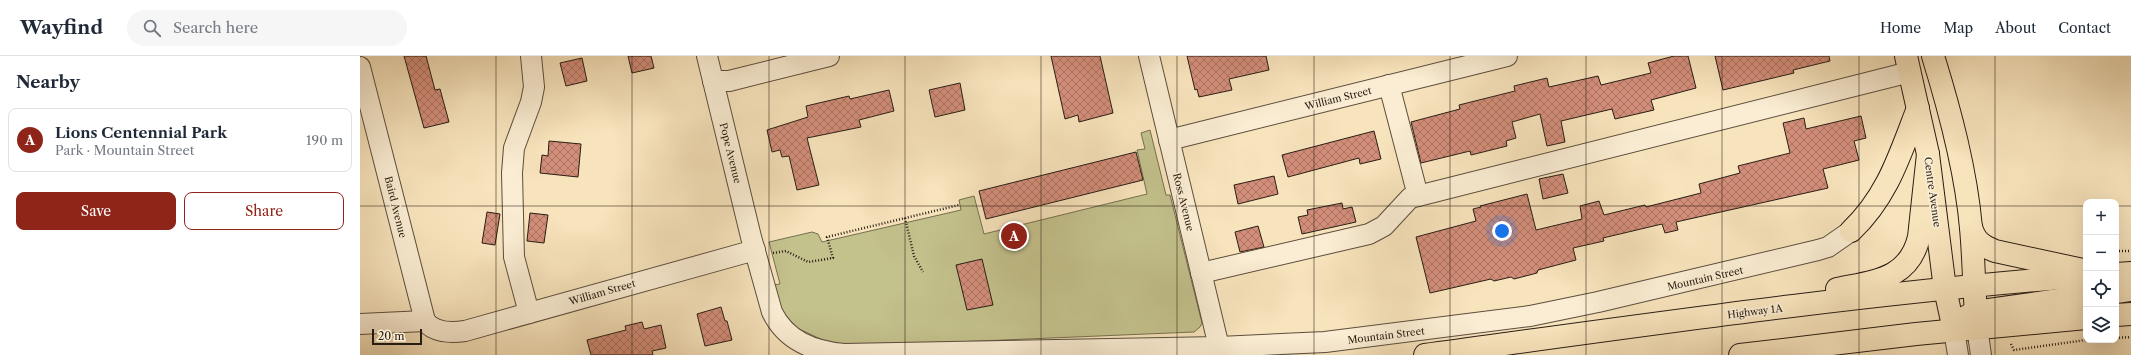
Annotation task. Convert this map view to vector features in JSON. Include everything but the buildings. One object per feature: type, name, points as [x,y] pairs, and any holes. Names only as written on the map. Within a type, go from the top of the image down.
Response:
[{"type":"main road","points":[[1933,56],[1954,133],[1963,175],[1971,227],[1976,320]]},
{"type":"main road","name":"Centre Avenue","points":[[1908,64],[1928,154],[1945,289],[1954,330]]},
{"type":"main road","points":[[1851,231],[1871,210],[1884,190],[1918,108]]},
{"type":"main road","points":[[1700,318],[1880,280],[1904,267],[1914,255],[1920,237],[1928,154]]},
{"type":"main road","points":[[1971,227],[1979,243],[1995,251],[2083,270]]},
{"type":"main road","points":[[2119,274],[2131,273]]},
{"type":"main road","name":"Highway 1A","points":[[1426,355],[1700,318],[1945,289],[2083,276]]},
{"type":"main road","points":[[2119,292],[2131,290]]},
{"type":"main road","points":[[1740,355],[1954,330],[1976,320],[2083,297]]},
{"type":"main road","points":[[2119,315],[2131,314]]},
{"type":"main road","points":[[1976,320],[2083,318]]},
{"type":"street","points":[[530,313],[514,256],[512,173],[514,148],[531,102],[534,88],[531,56]]},
{"type":"street","name":"Pope Avenue","points":[[707,56],[762,252]]},
{"type":"street","points":[[713,81],[730,81],[829,56]]},
{"type":"street","name":"Ross Avenue","points":[[1149,56],[1219,347]]},
{"type":"street","name":"William Street","points":[[1169,140],[1507,56]]},
{"type":"street","points":[[1202,273],[1369,234],[1384,226],[1410,198],[1908,64]]},
{"type":"street","name":"Baird Avenue","points":[[360,67],[425,321]]},
{"type":"street","points":[[1389,85],[1418,196]]},
{"type":"street","name":"Mountain Street","points":[[762,252],[768,302],[776,319],[789,335],[798,342],[824,351],[844,354],[1219,347],[1325,342],[1530,316],[1598,302],[1809,253],[1828,247],[1851,231]]},
{"type":"street","name":"William Street","points":[[425,321],[434,328],[448,332],[465,331],[762,252]]},
{"type":"street","points":[[1976,320],[1981,355]]},
{"type":"street","points":[[360,324],[425,321]]},
{"type":"street","points":[[1954,330],[1958,355]]},
{"type":"path","points":[[762,252],[786,251],[808,262],[833,258],[827,238],[959,205]]},
{"type":"path","points":[[905,218],[914,256],[924,272]]},
{"type":"path","points":[[2119,251],[2131,251]]},
{"type":"path","points":[[2119,338],[2131,337]]},
{"type":"path","points":[[2010,342],[2014,350],[2083,340]]},
{"type":"shaded area","points":[[1150,130],[1166,195],[1170,195],[1202,323],[1194,332],[860,346],[827,342],[797,328],[781,311],[773,285],[780,284],[769,242],[812,232],[818,234],[822,242],[961,210],[959,200],[974,196],[984,234],[1147,194],[1137,150],[1145,149],[1141,133]]},
{"type":"place","name":"Lions Centennial Park","points":[[1014,236]]}]
